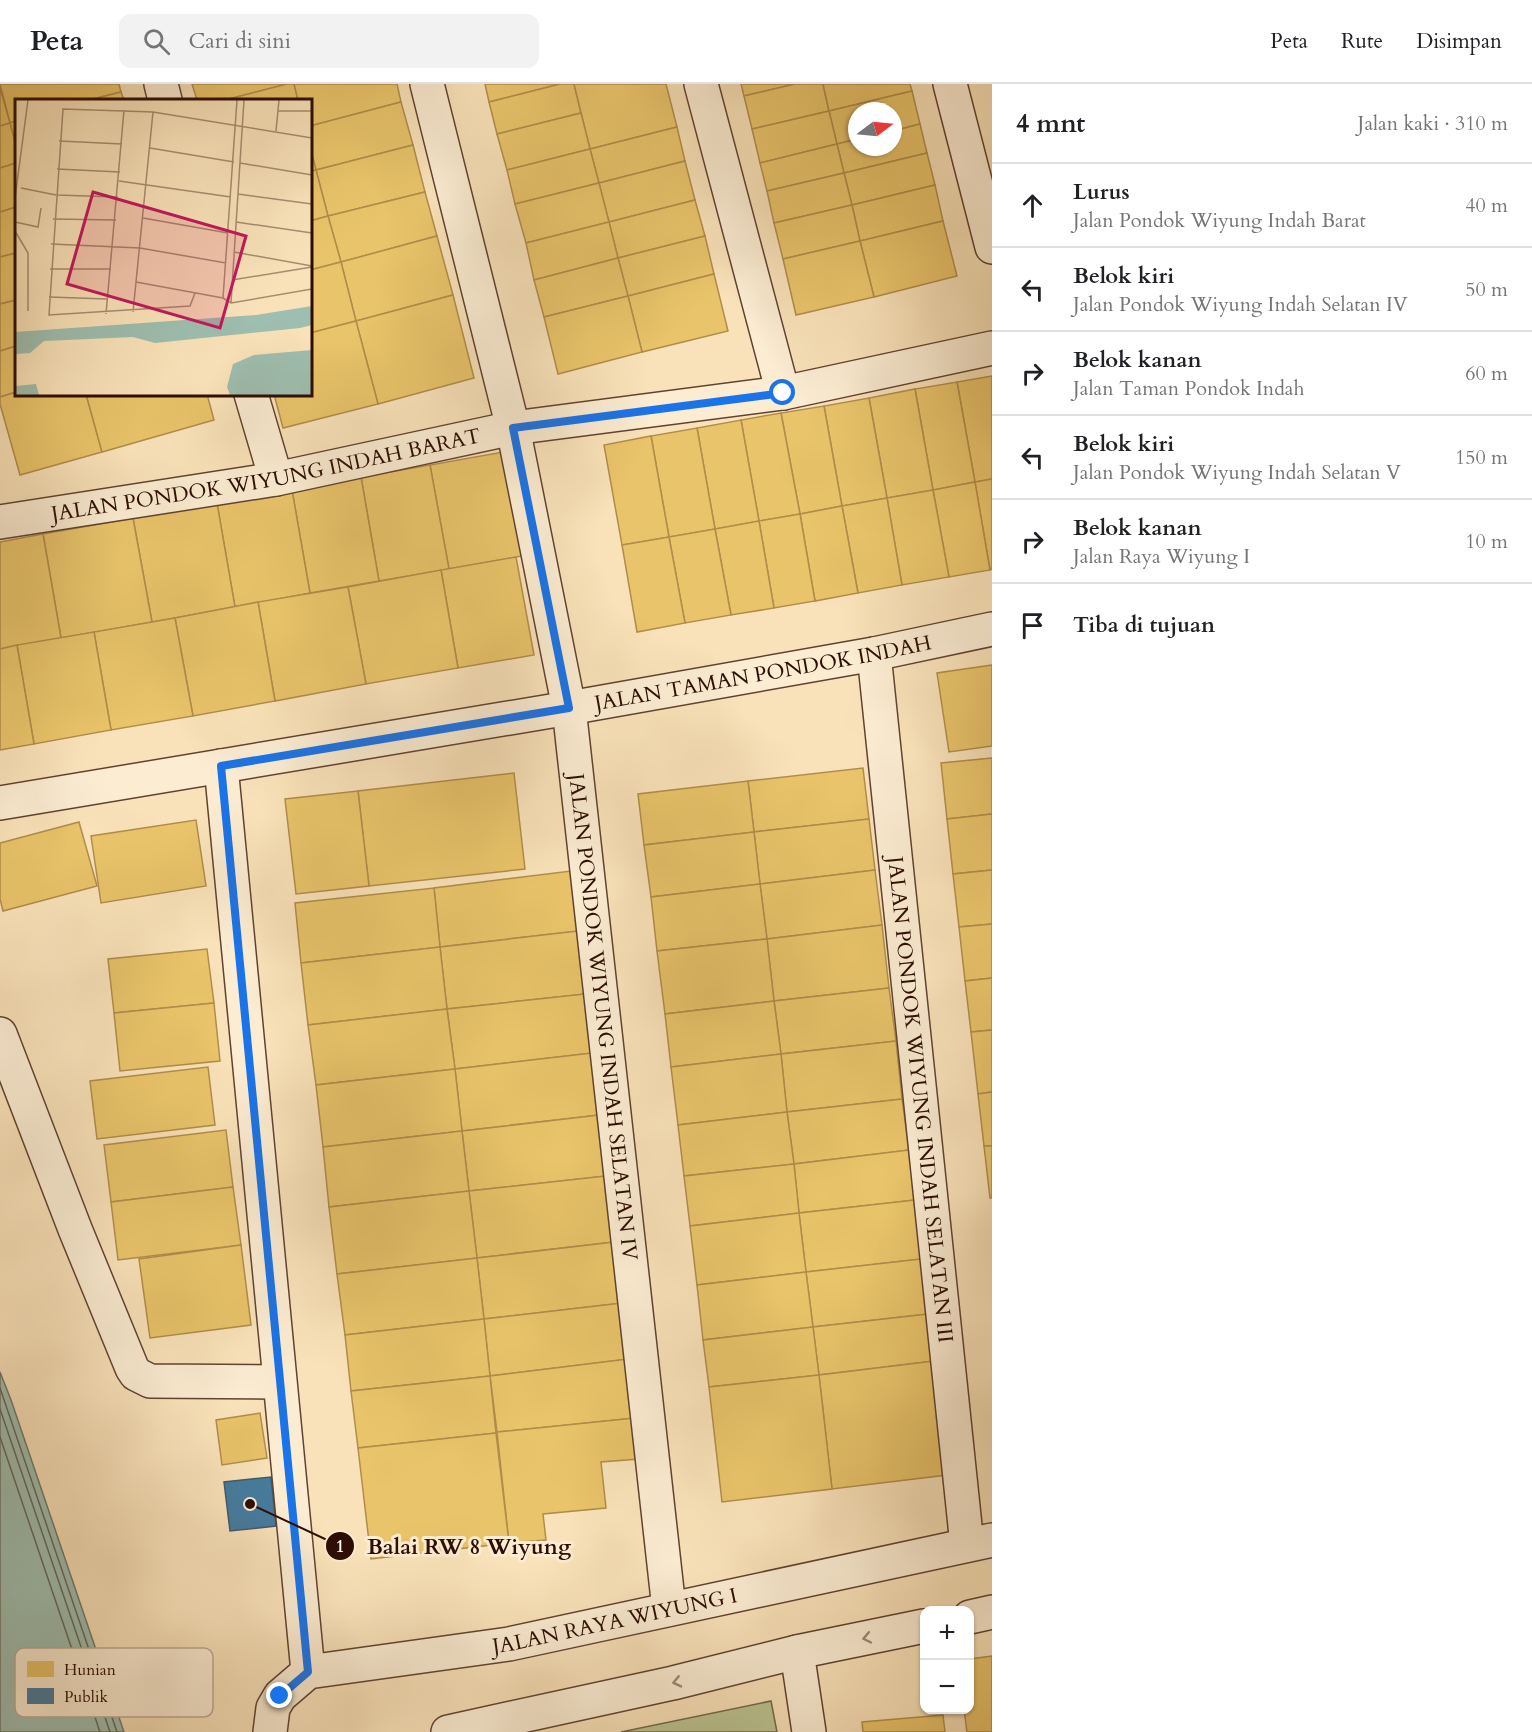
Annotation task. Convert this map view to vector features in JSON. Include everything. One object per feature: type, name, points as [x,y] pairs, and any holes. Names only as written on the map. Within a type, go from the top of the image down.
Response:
[{"type":"street","points":[[161,84],[165,99]]},
{"type":"street","name":"JALAN PONDOK WIYUNG INDAH SELATAN IV","points":[[427,84],[513,428],[569,708],[669,1609]]},
{"type":"street","points":[[701,84],[783,393]]},
{"type":"street","points":[[950,84],[992,247]]},
{"type":"street","name":"JALAN PONDOK WIYUNG INDAH BARAT","points":[[0,522],[276,479],[513,428],[783,393],[992,348]]},
{"type":"street","points":[[253,396],[276,479]]},
{"type":"street","name":"JALAN TAMAN PONDOK INDAH","points":[[0,803],[569,708],[874,654],[992,629]]},
{"type":"street","name":"JALAN PONDOK WIYUNG INDAH SELATAN III","points":[[874,654],[980,1543]]},
{"type":"street","points":[[221,766],[308,1672],[280,1696],[273,1708],[270,1732]]},
{"type":"street","points":[[0,1034],[75,1228],[136,1374],[150,1381],[279,1382]]},
{"type":"street","name":"JALAN RAYA WIYUNG I","points":[[308,1672],[508,1644],[980,1543]]},
{"type":"street","points":[[974,1616],[992,1612]]},
{"type":"street","points":[[448,1732],[520,1724],[797,1652],[920,1627]]},
{"type":"street","points":[[797,1652],[809,1732]]},
{"type":"green space","points":[[771,1701],[777,1732],[621,1732]]},
{"type":"water","points":[[0,1372],[95,1648],[15,1648],[15,1717],[119,1717],[124,1732],[0,1732]]},
{"type":"building: Hunian","points":[[0,84],[119,84],[121,92],[93,99],[15,99],[15,121],[10,123]]},
{"type":"building: Hunian","points":[[192,84],[287,84],[229,99],[197,99]]},
{"type":"building: Hunian","points":[[294,84],[298,99],[229,99]]},
{"type":"building: Hunian","points":[[294,84],[397,84],[401,102],[312,125],[312,99],[298,99]]},
{"type":"building: Hunian","points":[[485,84],[560,84],[489,102]]},
{"type":"building: Hunian","points":[[560,84],[574,84],[581,113],[497,134],[489,102]]},
{"type":"building: Hunian","points":[[574,84],[666,84],[677,127],[590,149]]},
{"type":"building: Hunian","points":[[741,84],[795,84],[744,96]]},
{"type":"building: Hunian","points":[[795,84],[823,84],[829,111],[752,129],[744,96]]},
{"type":"building: Hunian","points":[[823,84],[910,84],[912,91],[866,102],[848,102],[848,106],[829,111]]},
{"type":"building: Hunian","points":[[0,88],[10,123],[0,126]]},
{"type":"building: Hunian","points":[[912,91],[920,124],[902,129],[902,102],[866,102]]},
{"type":"building: Hunian","points":[[121,92],[124,99],[93,99]]},
{"type":"building: Hunian","points":[[401,102],[413,145],[316,170],[312,155],[312,125]]},
{"type":"building: Hunian","points":[[848,106],[848,141],[837,144],[829,111]]},
{"type":"building: Hunian","points":[[829,111],[837,144],[760,163],[752,129]]},
{"type":"building: Hunian","points":[[581,113],[590,149],[507,170],[497,134]]},
{"type":"building: Hunian","points":[[15,121],[15,142],[10,123]]},
{"type":"building: Hunian","points":[[10,123],[15,142],[15,163],[0,168],[0,126]]},
{"type":"building: Hunian","points":[[920,124],[927,153],[844,173],[837,144],[848,141],[848,156],[902,156],[902,129]]},
{"type":"building: Hunian","points":[[677,127],[685,161],[599,183],[590,149]]},
{"type":"building: Hunian","points":[[837,144],[844,173],[767,191],[760,163]]},
{"type":"building: Hunian","points":[[413,145],[425,192],[328,216],[316,170]]},
{"type":"building: Hunian","points":[[590,149],[599,183],[515,204],[507,170]]},
{"type":"building: Hunian","points":[[927,153],[935,185],[852,205],[844,173]]},
{"type":"building: Hunian","points":[[312,155],[316,170],[312,171]]},
{"type":"building: Hunian","points":[[685,161],[695,200],[609,222],[599,183]]},
{"type":"building: Hunian","points":[[15,163],[15,207],[0,212],[0,168]]},
{"type":"building: Hunian","points":[[316,170],[328,216],[312,220],[312,171]]},
{"type":"building: Hunian","points":[[844,173],[852,205],[774,223],[767,191]]},
{"type":"building: Hunian","points":[[599,183],[609,222],[526,243],[515,204]]},
{"type":"building: Hunian","points":[[935,185],[943,221],[860,241],[852,205]]},
{"type":"building: Hunian","points":[[425,192],[437,236],[341,262],[328,216]]},
{"type":"building: Hunian","points":[[695,200],[705,236],[618,258],[609,222]]},
{"type":"building: Hunian","points":[[852,205],[860,241],[783,259],[774,223]]},
{"type":"building: Hunian","points":[[15,207],[15,253],[0,257],[0,212]]},
{"type":"building: Hunian","points":[[328,216],[341,262],[312,269],[312,220]]},
{"type":"building: Hunian","points":[[943,221],[957,276],[874,297],[860,241]]},
{"type":"building: Hunian","points":[[609,222],[618,258],[534,280],[526,243]]},
{"type":"building: Hunian","points":[[437,236],[453,295],[356,321],[341,262]]},
{"type":"building: Hunian","points":[[705,236],[714,274],[628,296],[618,258]]},
{"type":"building: Hunian","points":[[860,241],[874,297],[796,315],[783,259]]},
{"type":"building: Hunian","points":[[15,253],[15,300],[0,304],[0,257]]},
{"type":"building: Hunian","points":[[618,258],[628,296],[544,317],[534,280]]},
{"type":"building: Hunian","points":[[341,262],[356,321],[312,332],[312,269]]},
{"type":"building: Hunian","points":[[714,274],[728,331],[642,352],[628,296]]},
{"type":"building: Hunian","points":[[453,295],[474,378],[378,404],[356,321]]},
{"type":"building: Hunian","points":[[628,296],[642,352],[558,374],[544,317]]},
{"type":"building: Hunian","points":[[15,300],[15,346],[0,351],[0,304]]},
{"type":"building: Hunian","points":[[356,321],[378,404],[283,428],[275,396],[312,396],[312,332]]},
{"type":"building: Hunian","points":[[15,346],[15,392],[0,397],[0,351]]},
{"type":"building: Hunian","points":[[992,376],[992,479],[975,482],[957,382]]},
{"type":"building: Hunian","points":[[957,382],[975,482],[933,490],[915,389]]},
{"type":"building: Hunian","points":[[915,389],[933,490],[887,498],[869,398]]},
{"type":"building: Hunian","points":[[15,392],[15,396],[87,396],[102,452],[20,475],[0,397]]},
{"type":"building: Hunian","points":[[87,396],[208,396],[214,420],[102,452]]},
{"type":"building: Hunian","points":[[869,398],[887,498],[842,506],[824,406]]},
{"type":"building: Hunian","points":[[824,406],[842,506],[800,514],[781,413]]},
{"type":"building: Hunian","points":[[781,413],[800,514],[759,521],[741,420]]},
{"type":"building: Hunian","points":[[741,420],[759,521],[715,529],[697,428]]},
{"type":"building: Hunian","points":[[697,428],[715,529],[669,537],[651,436]]},
{"type":"building: Hunian","points":[[651,436],[669,537],[622,545],[604,445]]},
{"type":"building: Hunian","points":[[503,452],[522,556],[449,569],[430,465]]},
{"type":"building: Hunian","points":[[430,465],[449,569],[379,581],[361,477]]},
{"type":"building: Hunian","points":[[361,477],[379,581],[310,593],[292,490]]},
{"type":"building: Hunian","points":[[992,479],[992,569],[990,570],[975,482]]},
{"type":"building: Hunian","points":[[975,482],[990,570],[949,577],[933,490]]},
{"type":"building: Hunian","points":[[292,490],[310,593],[235,607],[217,503]]},
{"type":"building: Hunian","points":[[933,490],[949,577],[902,585],[887,498]]},
{"type":"building: Hunian","points":[[887,498],[902,585],[858,593],[842,506]]},
{"type":"building: Hunian","points":[[217,503],[235,607],[152,622],[133,518]]},
{"type":"building: Hunian","points":[[842,506],[858,593],[815,601],[800,514]]},
{"type":"building: Hunian","points":[[800,514],[815,601],[774,608],[759,521]]},
{"type":"building: Hunian","points":[[133,518],[152,622],[61,638],[43,534]]},
{"type":"building: Hunian","points":[[759,521],[774,608],[731,615],[715,529]]},
{"type":"building: Hunian","points":[[715,529],[731,615],[685,623],[669,537]]},
{"type":"building: Hunian","points":[[43,534],[61,638],[0,649],[0,542]]},
{"type":"building: Hunian","points":[[669,537],[685,623],[637,632],[622,545]]},
{"type":"building: Hunian","points":[[516,557],[534,655],[458,668],[441,570]]},
{"type":"building: Hunian","points":[[441,570],[458,668],[366,684],[348,587]]},
{"type":"building: Hunian","points":[[348,587],[366,684],[275,701],[258,602]]},
{"type":"building: Hunian","points":[[258,602],[275,701],[193,716],[175,618]]},
{"type":"building: Hunian","points":[[175,618],[193,716],[111,730],[94,632]]},
{"type":"building: Hunian","points":[[94,632],[111,730],[34,744],[17,645]]},
{"type":"building: Hunian","points":[[17,645],[34,744],[0,750],[0,649]]},
{"type":"building: Hunian","points":[[992,665],[992,746],[949,752],[937,673]]},
{"type":"building: Hunian","points":[[992,758],[992,814],[947,819],[941,763]]},
{"type":"building: Hunian","points":[[863,768],[869,819],[754,832],[748,781]]},
{"type":"building: Hunian","points":[[514,773],[525,869],[369,886],[358,791]]},
{"type":"building: Hunian","points":[[748,781],[754,832],[644,845],[638,794]]},
{"type":"building: Hunian","points":[[358,791],[369,886],[296,894],[285,799]]},
{"type":"building: Hunian","points":[[992,814],[992,870],[953,874],[947,819]]},
{"type":"building: Hunian","points":[[869,819],[875,870],[760,884],[754,832]]},
{"type":"building: Hunian","points":[[196,820],[206,886],[101,903],[91,836]]},
{"type":"building: Hunian","points":[[79,822],[97,886],[3,911],[0,899],[0,843]]},
{"type":"building: Hunian","points":[[754,832],[760,884],[651,897],[644,845]]},
{"type":"building: Hunian","points":[[875,870],[882,925],[767,939],[760,884]]},
{"type":"building: Hunian","points":[[992,870],[992,924],[959,927],[953,874]]},
{"type":"building: Hunian","points":[[571,871],[578,931],[440,947],[434,888]]},
{"type":"building: Hunian","points":[[760,884],[767,939],[657,951],[651,897]]},
{"type":"building: Hunian","points":[[434,888],[440,947],[301,963],[295,903]]},
{"type":"building: Hunian","points":[[992,924],[992,978],[965,981],[959,927]]},
{"type":"building: Hunian","points":[[882,925],[889,988],[774,1001],[767,939]]},
{"type":"building: Hunian","points":[[578,931],[585,994],[447,1009],[440,947]]},
{"type":"building: Hunian","points":[[767,939],[774,1001],[665,1014],[657,951]]},
{"type":"building: Hunian","points":[[440,947],[447,1009],[308,1025],[301,963]]},
{"type":"building: Hunian","points":[[207,949],[214,1003],[114,1013],[108,959]]},
{"type":"building: Hunian","points":[[992,978],[992,1030],[971,1032],[965,981]]},
{"type":"building: Hunian","points":[[889,988],[896,1041],[781,1054],[774,1001]]},
{"type":"building: Hunian","points":[[585,994],[592,1053],[455,1069],[447,1009]]},
{"type":"building: Hunian","points":[[774,1001],[781,1054],[671,1067],[665,1014]]},
{"type":"building: Hunian","points":[[214,1003],[220,1061],[120,1071],[114,1013]]},
{"type":"building: Hunian","points":[[447,1009],[455,1069],[316,1085],[308,1025]]},
{"type":"building: Hunian","points":[[992,1030],[992,1092],[978,1094],[971,1032]]},
{"type":"building: Hunian","points":[[896,1041],[902,1099],[787,1112],[781,1054]]},
{"type":"building: Hunian","points":[[592,1053],[599,1115],[462,1131],[455,1069]]},
{"type":"building: Hunian","points":[[781,1054],[787,1112],[678,1125],[671,1067]]},
{"type":"building: Hunian","points":[[208,1067],[215,1125],[97,1139],[90,1081]]},
{"type":"building: Hunian","points":[[455,1069],[462,1131],[323,1147],[316,1085]]},
{"type":"building: Hunian","points":[[992,1092],[992,1146],[984,1146],[978,1094]]},
{"type":"building: Hunian","points":[[902,1099],[909,1150],[794,1164],[787,1112]]},
{"type":"building: Hunian","points":[[787,1112],[794,1164],[684,1176],[678,1125]]},
{"type":"building: Hunian","points":[[599,1115],[606,1176],[469,1191],[462,1131]]},
{"type":"building: Hunian","points":[[226,1130],[233,1187],[111,1202],[104,1145]]},
{"type":"building: Hunian","points":[[462,1131],[469,1191],[329,1207],[323,1147]]},
{"type":"building: Hunian","points":[[984,1146],[992,1146],[992,1198],[990,1198]]},
{"type":"building: Hunian","points":[[909,1150],[915,1200],[799,1213],[794,1164]]},
{"type":"building: Hunian","points":[[794,1164],[799,1213],[690,1226],[684,1176]]},
{"type":"building: Hunian","points":[[606,1176],[614,1242],[477,1258],[469,1191]]},
{"type":"building: Hunian","points":[[233,1187],[241,1245],[118,1260],[111,1202]]},
{"type":"building: Hunian","points":[[469,1191],[477,1258],[337,1274],[329,1207]]},
{"type":"building: Hunian","points":[[915,1200],[921,1259],[806,1272],[799,1213]]},
{"type":"building: Hunian","points":[[799,1213],[806,1272],[697,1285],[690,1226]]},
{"type":"building: Hunian","points":[[614,1242],[622,1303],[484,1319],[477,1258]]},
{"type":"building: Hunian","points":[[241,1245],[251,1325],[150,1338],[139,1259]]},
{"type":"building: Hunian","points":[[477,1258],[484,1319],[345,1335],[337,1274]]},
{"type":"building: Hunian","points":[[921,1259],[928,1314],[813,1327],[806,1272]]},
{"type":"building: Hunian","points":[[806,1272],[813,1327],[703,1340],[697,1285]]},
{"type":"building: Hunian","points":[[622,1303],[628,1359],[490,1376],[484,1319]]},
{"type":"building: Hunian","points":[[928,1314],[934,1361],[819,1375],[813,1327]]},
{"type":"building: Hunian","points":[[484,1319],[490,1376],[351,1391],[345,1335]]},
{"type":"building: Hunian","points":[[813,1327],[819,1375],[709,1387],[703,1340]]},
{"type":"building: Hunian","points":[[628,1359],[635,1418],[497,1432],[490,1376]]},
{"type":"building: Hunian","points":[[934,1361],[947,1475],[832,1489],[819,1375]]},
{"type":"building: Hunian","points":[[819,1375],[832,1489],[722,1502],[709,1387]]},
{"type":"building: Hunian","points":[[490,1376],[496,1433],[358,1448],[351,1391]]},
{"type":"building: Hunian","points":[[260,1413],[267,1458],[222,1465],[216,1420]]},
{"type":"building: Hunian","points":[[635,1418],[639,1459],[601,1462],[606,1508],[543,1514],[546,1540],[509,1543],[497,1432]]},
{"type":"building: Hunian","points":[[496,1433],[509,1543],[371,1559],[358,1448]]},
{"type":"building: Hunian","points":[[992,1656],[992,1732],[967,1732],[965,1714],[974,1714],[974,1658]]},
{"type":"building: Hunian","points":[[943,1715],[945,1732],[863,1732],[862,1722]]},
{"type":"building: Publik","points":[[271,1477],[276,1526],[230,1531],[224,1482]]},
{"type":"place","name":"Balai RW 8 Wiyung","points":[[250,1504]]},
{"type":"route","points":[[280,1696],[308,1672],[221,766],[569,708],[513,428],[783,393]]}]
